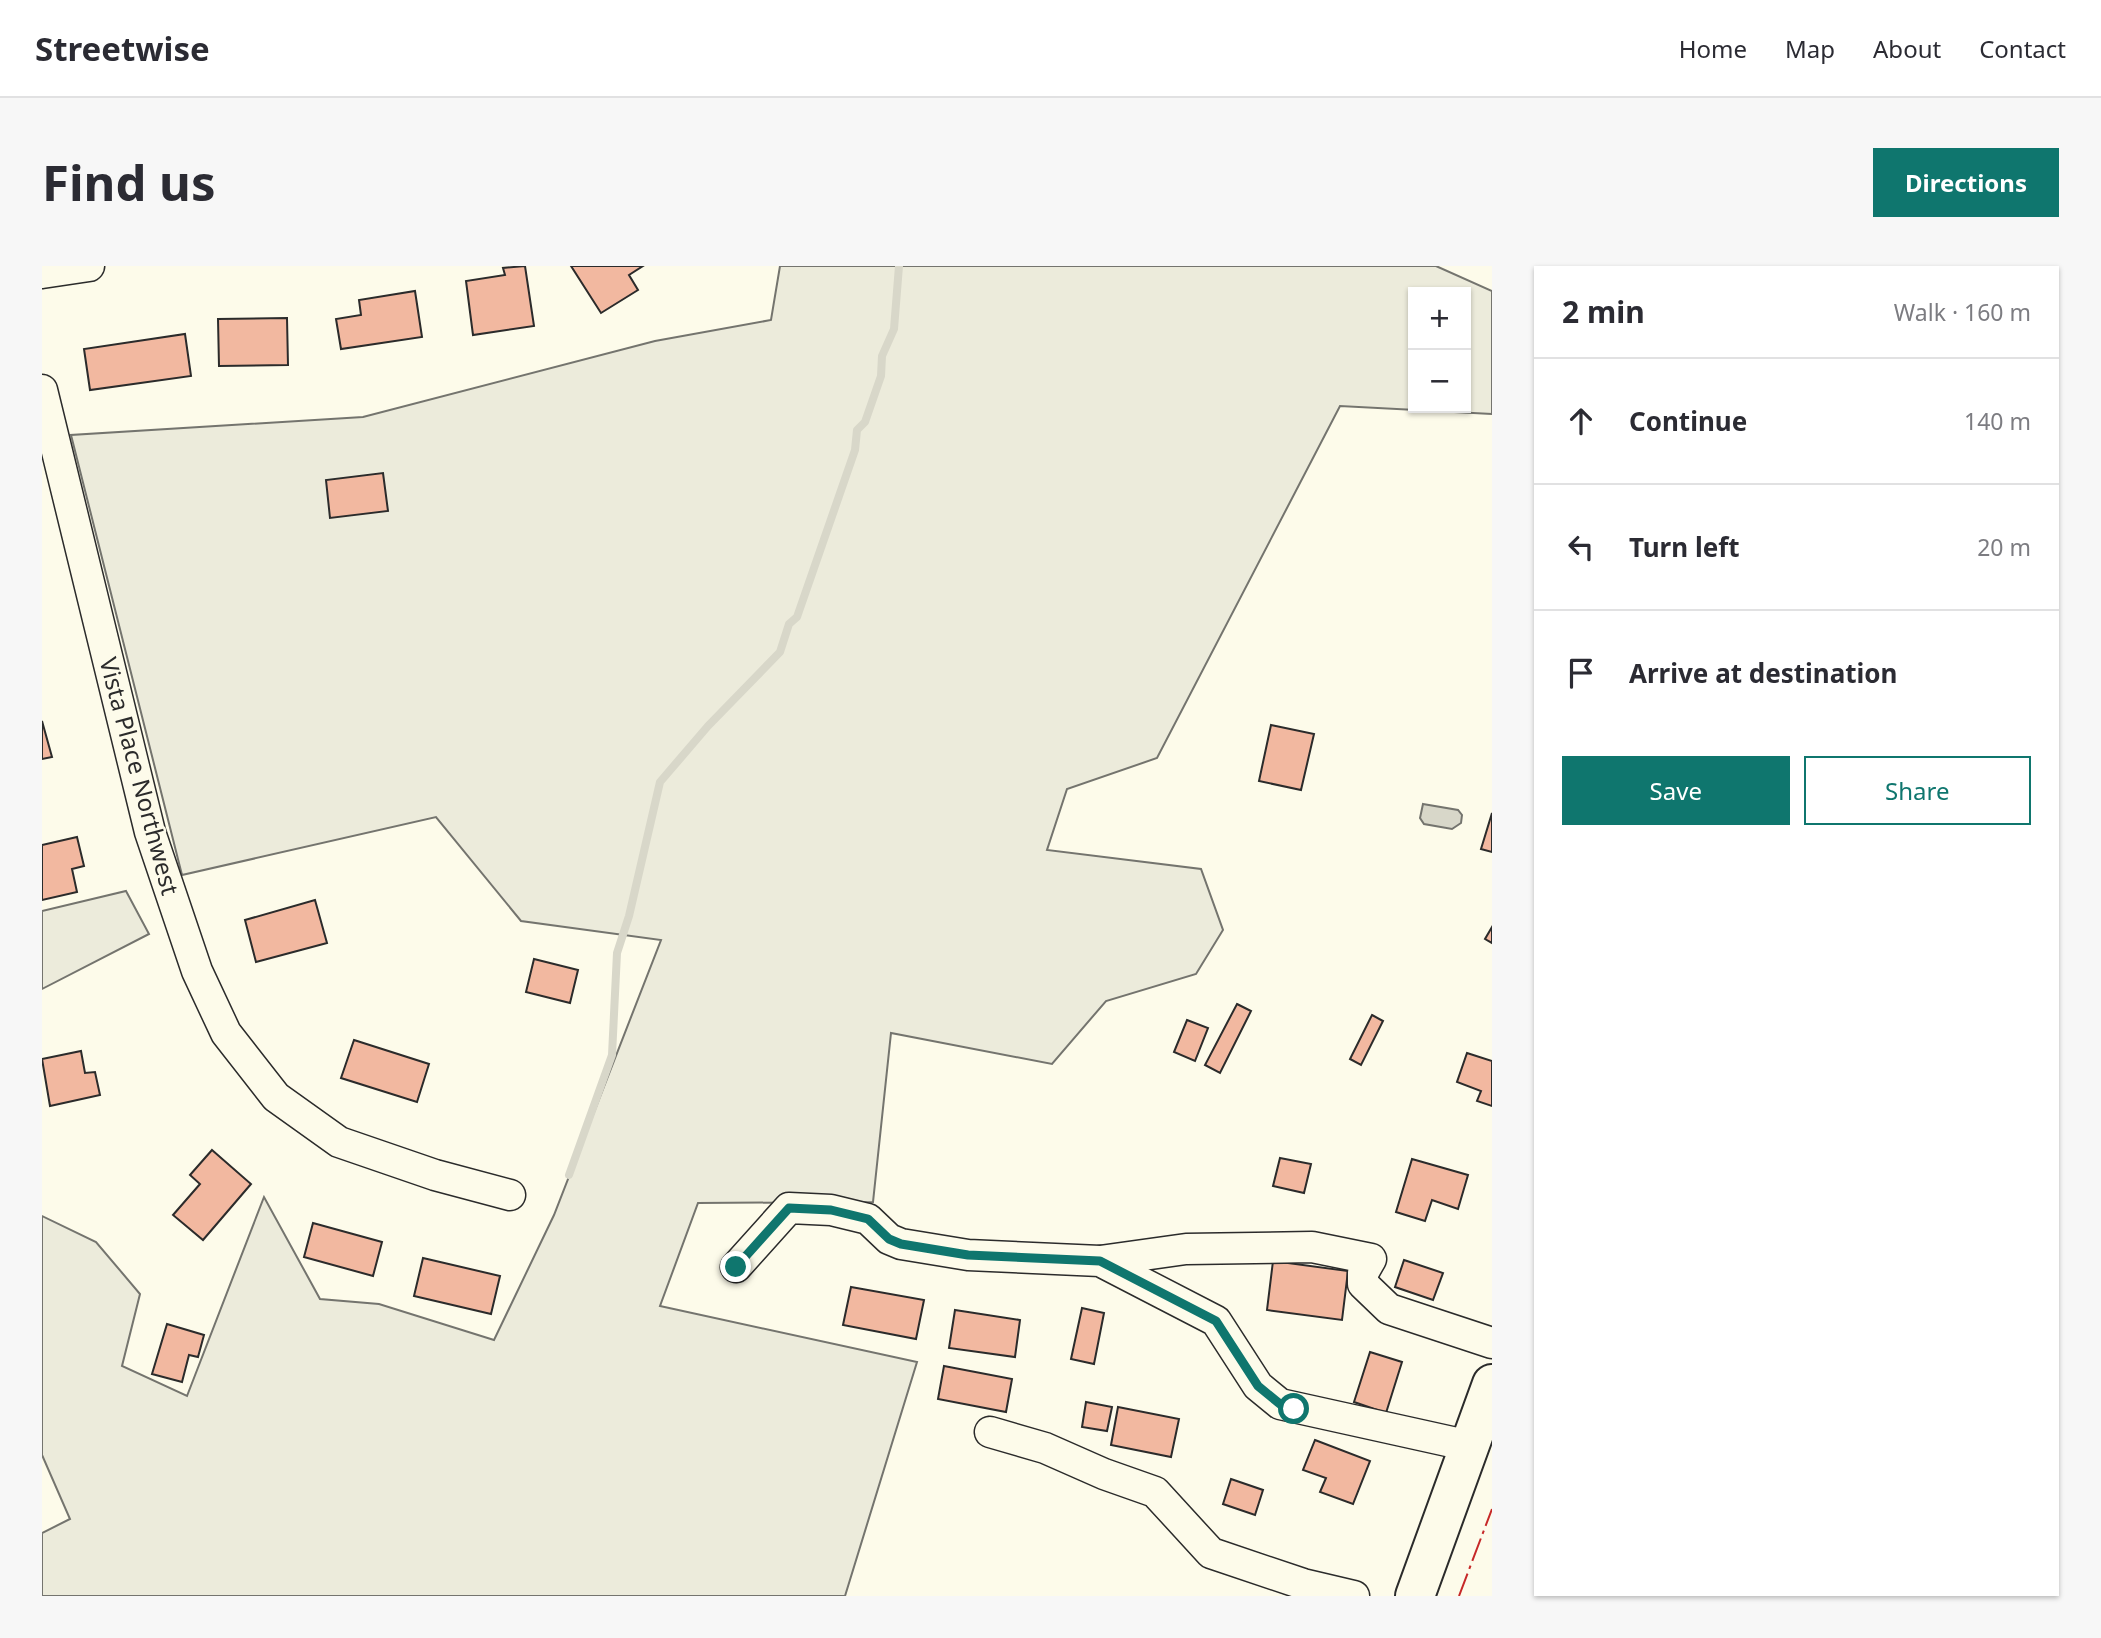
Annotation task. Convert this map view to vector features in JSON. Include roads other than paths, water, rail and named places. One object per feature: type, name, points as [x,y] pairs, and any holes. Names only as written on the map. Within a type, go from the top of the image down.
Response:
[{"type":"main road","points":[[1415,1596],[1492,1384]]},
{"type":"street","points":[[42,273],[89,266]]},
{"type":"street","name":"Vista Place Northwest","points":[[42,390],[150,832],[197,971],[226,1033],[276,1097],[339,1142],[435,1175],[510,1195]]},
{"type":"street","points":[[736,1267],[789,1208],[831,1210],[868,1219],[889,1239],[901,1244],[968,1255],[1100,1261],[1186,1250],[1324,1249],[1371,1259],[1363,1273],[1363,1284],[1389,1308],[1492,1343]]},
{"type":"street","points":[[1100,1261],[1216,1321],[1258,1386],[1280,1404],[1470,1446]]},
{"type":"street","points":[[990,1432],[1045,1448],[1104,1474],[1155,1492],[1211,1553],[1303,1584],[1354,1596]]},
{"type":"waterway","points":[[569,1175],[612,1055],[617,953],[629,916],[660,782],[708,726],[780,652],[789,624],[797,617],[855,450],[857,430],[865,422],[881,376],[882,356],[894,329],[899,266]]}]
